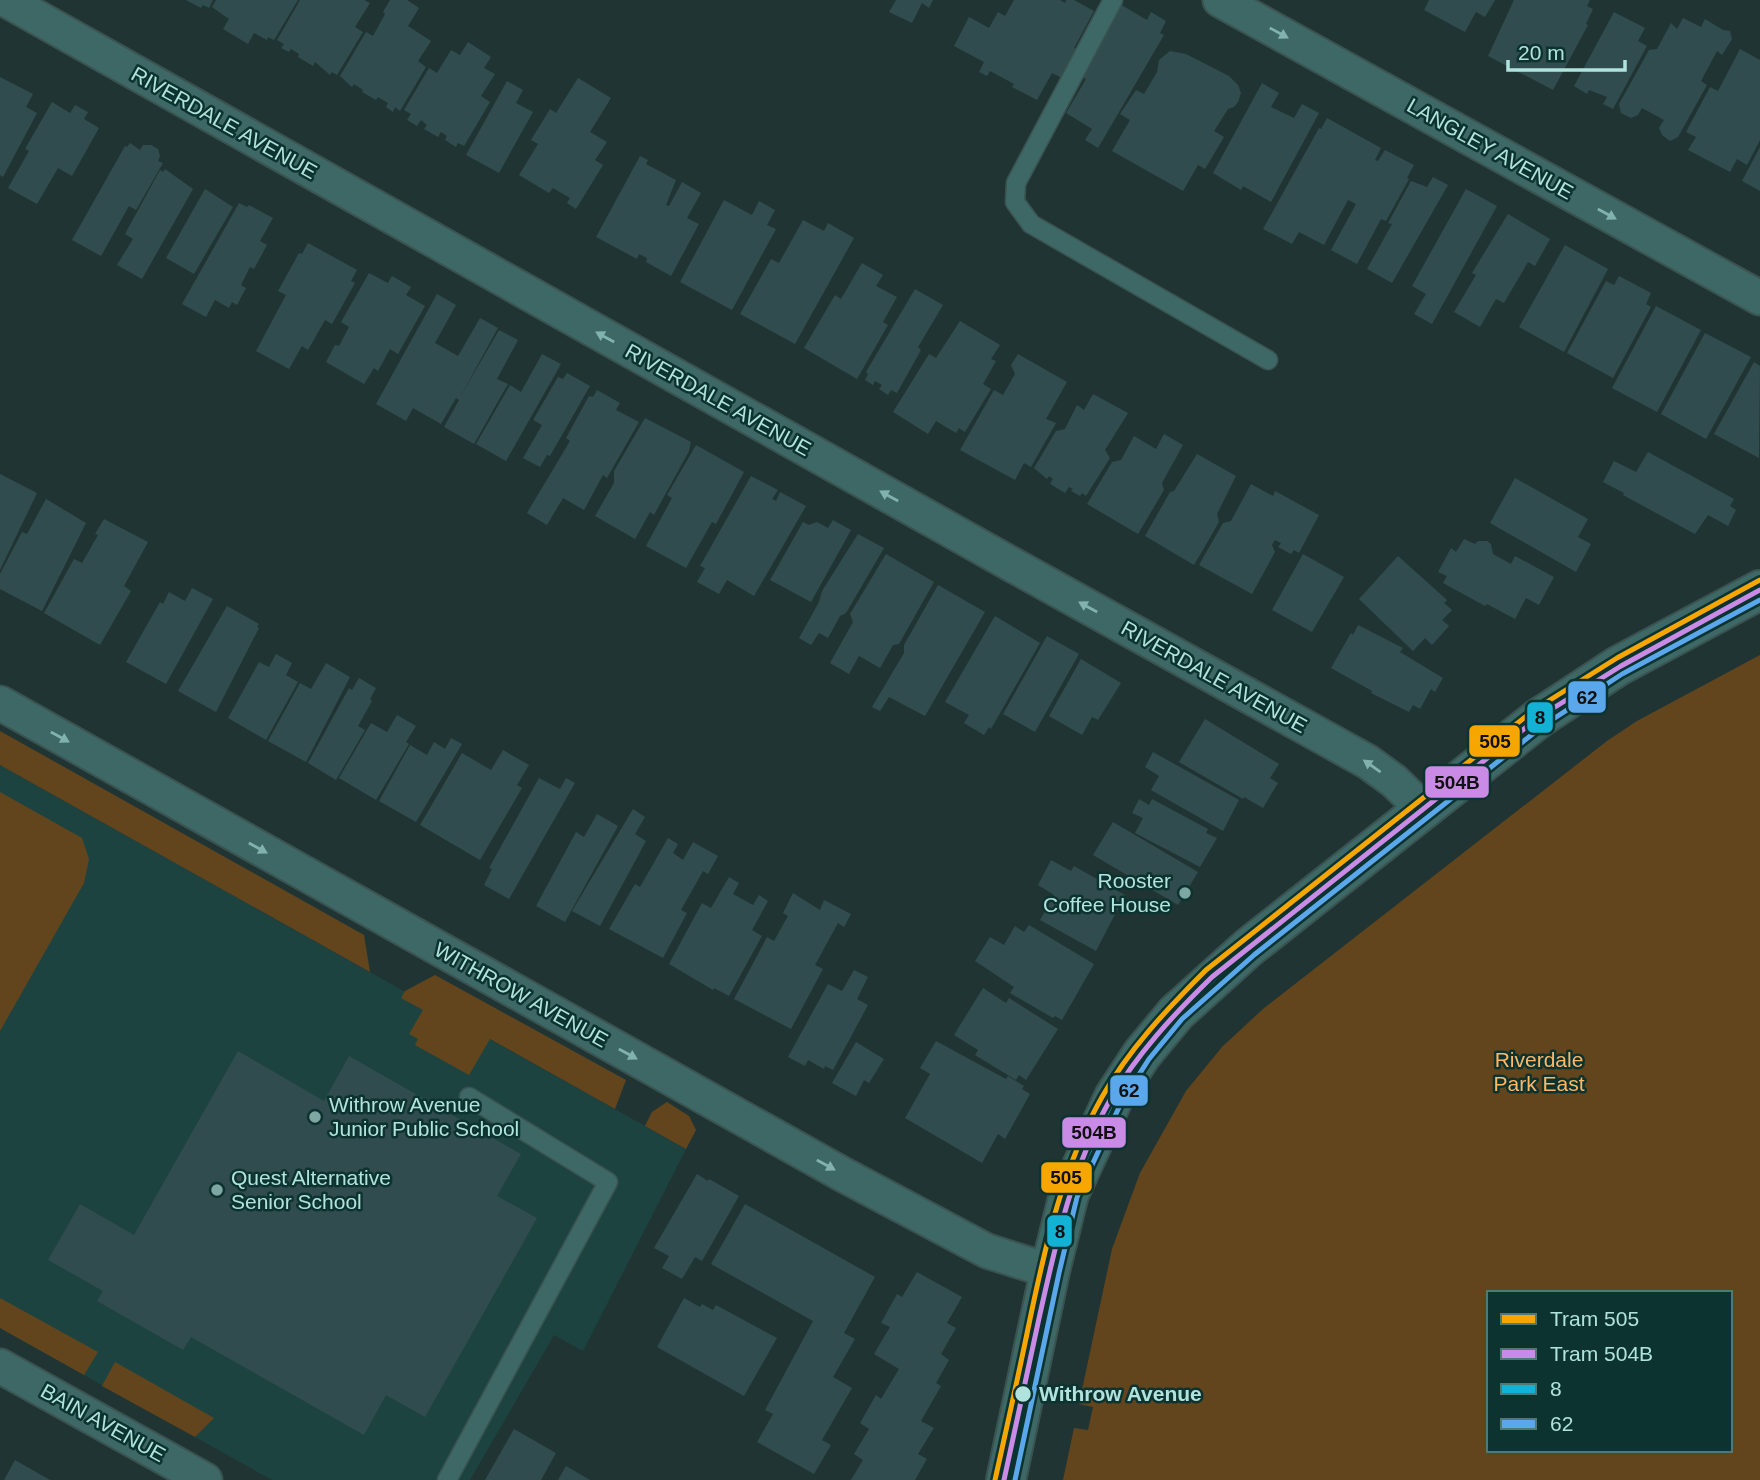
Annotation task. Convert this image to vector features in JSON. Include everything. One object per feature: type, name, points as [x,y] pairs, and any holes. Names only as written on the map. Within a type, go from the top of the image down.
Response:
[{"type":"main road","points":[[1006,1480],[1049,1271],[1069,1194],[1105,1114],[1142,1054],[1176,1013],[1212,978],[1539,718],[1585,687],[1760,590]]},
{"type":"street","name":"RIVERDALE AVENUE","points":[[6,0],[1011,565],[1368,762],[1394,781],[1424,810]]},
{"type":"street","name":"LANGLEY AVENUE","points":[[1220,0],[1760,298]]},
{"type":"street","name":"WITHROW AVENUE","points":[[0,703],[842,1174],[988,1251],[1049,1271]]},
{"type":"street","name":"BAIN AVENUE","points":[[0,1366],[205,1480]]},
{"type":"lane","points":[[1113,0],[1016,183],[1015,202],[1031,224],[1268,360]]},
{"type":"lane","points":[[447,1480],[608,1182],[469,1097]]},
{"type":"shaded area","name":"Withrow Avenue Junior Public School","points":[[0,765],[686,1149],[583,1351],[554,1335],[470,1480],[272,1480],[0,1328]]},
{"type":"green space","name":"Riverdale Park East","points":[[1760,655],[1760,1480],[1063,1480],[1074,1428],[1088,1430],[1093,1407],[1079,1404],[1112,1249],[1140,1173],[1186,1091],[1222,1047],[1263,1009],[1607,741],[1637,721]]},
{"type":"green space","points":[[0,731],[364,935],[370,972],[0,765]]},
{"type":"green space","points":[[0,792],[82,838],[89,859],[84,883],[0,1031]]},
{"type":"green space","points":[[435,975],[626,1080],[615,1109],[490,1039],[469,1075],[415,1045],[418,1039],[409,1034],[423,1010],[401,998],[405,991]]},
{"type":"green space","points":[[667,1102],[689,1116],[696,1130],[686,1149],[645,1126],[652,1112]]},
{"type":"green space","points":[[0,1298],[98,1352],[84,1375],[0,1328]]},
{"type":"green space","points":[[115,1362],[214,1418],[195,1437],[102,1386]]},
{"type":"building","points":[[186,0],[213,0],[209,8],[203,5],[201,8]]},
{"type":"building","points":[[216,0],[298,0],[274,40],[268,37],[267,40],[254,33],[248,44],[223,29],[229,19],[212,7]]},
{"type":"building","points":[[300,0],[364,0],[370,3],[355,27],[363,32],[337,75],[332,72],[330,75],[315,62],[313,66],[291,49],[289,52],[281,48],[284,44],[277,40]]},
{"type":"building","points":[[390,0],[407,0],[419,8],[408,26],[431,41],[418,61],[426,67],[400,111],[395,107],[393,112],[386,107],[388,103],[378,97],[376,100],[354,84],[352,87],[340,76],[366,32],[373,36]]},
{"type":"building","points":[[896,0],[933,0],[929,8],[922,3],[912,23],[889,12]]},
{"type":"building","points":[[1014,0],[1060,0],[1065,3],[1066,0],[1074,0],[1094,11],[1074,48],[1081,52],[1066,80],[1052,73],[1037,100],[990,71],[987,76],[979,72],[984,62],[954,46],[969,17],[989,28],[998,12],[1005,16]]},
{"type":"building","points":[[1429,0],[1495,0],[1485,17],[1476,12],[1465,32],[1424,10]]},
{"type":"building","points":[[1514,0],[1590,0],[1587,6],[1593,9],[1586,24],[1588,25],[1553,90],[1488,56]]},
{"type":"building","points":[[1118,3],[1147,20],[1151,12],[1166,21],[1160,33],[1164,35],[1098,148],[1085,140],[1092,129],[1066,113],[1086,79],[1076,74]]},
{"type":"building","points":[[1614,12],[1645,28],[1638,41],[1647,46],[1613,109],[1603,104],[1607,97],[1589,90],[1587,94],[1574,86]]},
{"type":"building","points":[[1683,18],[1701,27],[1705,19],[1723,30],[1730,31],[1732,39],[1722,55],[1717,51],[1701,81],[1707,85],[1678,137],[1670,141],[1662,135],[1659,128],[1664,120],[1642,108],[1638,115],[1631,118],[1621,113],[1619,104],[1649,50],[1657,49],[1671,23],[1677,29]]},
{"type":"building","points":[[468,42],[491,57],[484,68],[495,74],[481,96],[490,102],[464,146],[458,143],[456,147],[445,140],[447,136],[441,132],[438,137],[424,129],[427,125],[421,120],[417,126],[407,120],[411,114],[404,110],[429,68],[437,73],[451,50],[460,55]]},
{"type":"building","points":[[1740,49],[1760,60],[1760,140],[1747,165],[1737,159],[1730,172],[1688,150],[1696,137],[1686,132],[1710,87],[1718,91]]},
{"type":"building","points":[[1170,51],[1186,54],[1229,76],[1238,85],[1241,93],[1238,102],[1228,109],[1214,131],[1224,137],[1205,169],[1198,165],[1183,191],[1112,151],[1130,120],[1120,114],[1136,90],[1144,94],[1157,72],[1159,60]]},
{"type":"building","points":[[0,77],[33,94],[26,107],[37,113],[3,177],[0,175]]},
{"type":"building","points":[[578,78],[611,98],[590,132],[607,142],[595,160],[603,165],[576,209],[567,203],[570,198],[553,188],[549,193],[519,175],[538,144],[531,140],[550,109],[556,113]]},
{"type":"building","points":[[507,81],[523,90],[516,103],[533,112],[499,173],[466,155]]},
{"type":"building","points":[[1262,83],[1279,93],[1271,107],[1294,118],[1302,104],[1319,113],[1271,202],[1243,186],[1241,190],[1213,173]]},
{"type":"building","points":[[52,102],[70,113],[75,105],[88,112],[84,119],[99,128],[72,176],[58,168],[37,204],[8,188],[29,151],[25,149]]},
{"type":"building","points":[[1327,118],[1381,148],[1375,160],[1378,161],[1385,150],[1414,165],[1386,221],[1381,219],[1357,264],[1331,250],[1356,204],[1348,200],[1324,245],[1299,232],[1292,244],[1263,229]]},
{"type":"building","points":[[130,143],[140,150],[143,145],[158,149],[158,161],[163,163],[136,210],[129,206],[101,256],[72,240],[125,146]]},
{"type":"building","points":[[1760,147],[1760,191],[1742,181]]},
{"type":"building","points":[[640,156],[648,160],[646,164],[676,180],[666,205],[669,206],[682,182],[701,193],[687,218],[699,224],[671,276],[646,262],[647,258],[639,254],[637,259],[596,237]]},
{"type":"building","points":[[165,169],[193,189],[142,279],[117,265],[133,239],[125,234],[160,170],[163,172]]},
{"type":"building","points":[[1433,177],[1448,185],[1392,283],[1367,269],[1392,224],[1388,223],[1411,181],[1427,187]]},
{"type":"building","points":[[205,189],[233,207],[194,274],[166,258]]},
{"type":"building","points":[[1466,189],[1497,206],[1432,324],[1414,314],[1426,294],[1412,286]]},
{"type":"building","points":[[724,200],[752,215],[759,201],[775,210],[767,225],[776,229],[732,310],[680,282]]},
{"type":"building","points":[[239,203],[247,207],[249,205],[273,218],[260,241],[267,245],[254,269],[250,267],[241,285],[246,288],[237,305],[232,302],[229,308],[215,300],[206,317],[182,304]]},
{"type":"building","points":[[1508,214],[1550,239],[1535,266],[1528,262],[1504,303],[1496,299],[1480,327],[1454,312],[1476,275],[1472,273]]},
{"type":"building","points":[[803,220],[824,231],[828,223],[854,238],[795,344],[740,314],[771,259],[779,263]]},
{"type":"building","points":[[308,243],[357,270],[351,281],[355,283],[332,324],[325,320],[308,350],[302,346],[289,369],[256,351],[286,295],[278,291],[299,253],[302,254]]},
{"type":"building","points":[[1565,245],[1608,269],[1564,352],[1519,327]]},
{"type":"building","points":[[862,263],[883,275],[876,286],[897,297],[883,322],[888,325],[857,379],[804,348],[835,295],[841,299]]},
{"type":"building","points":[[369,273],[388,283],[392,276],[411,287],[406,295],[425,306],[398,354],[390,349],[378,371],[374,368],[364,384],[326,362],[349,327],[341,322]]},
{"type":"building","points":[[1619,276],[1651,293],[1646,304],[1651,307],[1613,378],[1567,353],[1606,281],[1614,285]]},
{"type":"building","points":[[915,289],[943,305],[918,347],[921,350],[897,393],[891,390],[888,395],[879,389],[882,385],[875,381],[873,385],[865,380],[868,374],[866,372]]},
{"type":"building","points":[[437,294],[456,305],[435,343],[458,356],[480,318],[498,328],[460,397],[499,330],[518,340],[497,379],[508,384],[474,444],[444,427],[459,400],[456,398],[441,424],[413,408],[406,421],[376,404]]},
{"type":"building","points":[[1656,306],[1701,330],[1657,412],[1612,388]]},
{"type":"building","points":[[960,321],[1000,345],[991,359],[996,361],[983,384],[991,389],[965,432],[959,428],[956,433],[936,421],[928,434],[893,412],[929,354],[936,358]]},
{"type":"building","points":[[1705,333],[1751,357],[1706,439],[1661,414]]},
{"type":"building","points":[[542,354],[561,364],[506,461],[476,444],[510,385],[521,392]]},
{"type":"building","points":[[1018,354],[1067,382],[1046,419],[1056,423],[1031,467],[1024,463],[1015,480],[960,450],[994,390],[1003,395],[1015,374],[1011,365]]},
{"type":"building","points":[[1754,362],[1760,366],[1759,458],[1714,434]]},
{"type":"building","points":[[567,373],[590,386],[550,456],[547,455],[540,467],[523,458],[542,425],[533,420],[558,377],[563,379]]},
{"type":"building","points":[[597,390],[620,403],[616,410],[639,422],[607,478],[603,475],[584,510],[563,498],[547,525],[527,513],[570,441],[566,438],[589,396],[593,397]]},
{"type":"building","points":[[1093,394],[1128,413],[1105,450],[1110,458],[1086,496],[1082,493],[1080,496],[1069,487],[1065,493],[1050,484],[1053,479],[1049,476],[1047,479],[1034,468],[1056,431],[1065,429],[1077,405],[1084,410]]},
{"type":"building","points":[[645,418],[691,442],[689,451],[654,515],[650,512],[635,539],[595,516],[614,483],[614,471]]},
{"type":"building","points":[[1164,434],[1183,445],[1162,483],[1164,490],[1138,534],[1087,504],[1112,462],[1121,460],[1134,436],[1156,449]]},
{"type":"building","points":[[696,445],[744,472],[716,524],[712,522],[686,568],[646,546],[672,498],[667,495]]},
{"type":"building","points":[[1648,452],[1734,499],[1730,506],[1736,510],[1728,526],[1708,515],[1695,534],[1603,482],[1614,461],[1636,472]]},
{"type":"building","points":[[1197,454],[1236,476],[1217,514],[1219,522],[1194,565],[1145,536],[1170,492],[1174,491]]},
{"type":"building","points":[[0,474],[37,493],[0,570]]},
{"type":"building","points":[[751,476],[778,490],[772,499],[776,501],[780,492],[806,506],[754,596],[727,580],[719,594],[697,582],[705,568],[700,566]]},
{"type":"building","points":[[1515,478],[1588,519],[1578,537],[1591,544],[1576,572],[1490,523]]},
{"type":"building","points":[[1251,484],[1273,496],[1275,491],[1319,515],[1299,553],[1294,550],[1291,554],[1278,547],[1281,543],[1275,540],[1272,545],[1275,552],[1252,594],[1199,565],[1223,523],[1231,521]]},
{"type":"building","points":[[46,499],[86,523],[42,611],[0,589],[0,574],[22,532],[27,534]]},
{"type":"building","points":[[104,519],[148,542],[124,586],[131,591],[100,645],[44,613],[74,559],[82,563]]},
{"type":"building","points":[[833,520],[851,530],[811,602],[770,580],[803,522],[809,525],[817,522],[828,528]]},
{"type":"building","points":[[858,534],[884,548],[828,638],[819,633],[811,645],[799,638],[819,602],[822,591]]},
{"type":"building","points":[[1464,539],[1475,544],[1478,541],[1487,541],[1491,544],[1493,554],[1511,564],[1515,556],[1554,577],[1539,605],[1526,598],[1515,619],[1443,583],[1447,576],[1438,572],[1451,548],[1456,552]]},
{"type":"building","points":[[886,554],[934,582],[899,644],[893,645],[880,668],[859,656],[849,674],[830,663],[853,622],[850,614]]},
{"type":"building","points":[[1303,554],[1344,577],[1312,632],[1272,610]]},
{"type":"building","points":[[1398,556],[1447,600],[1444,603],[1452,610],[1442,620],[1449,626],[1432,645],[1425,638],[1413,651],[1359,599]]},
{"type":"building","points":[[938,585],[985,612],[925,716],[889,697],[880,711],[872,707],[904,653],[904,645]]},
{"type":"building","points":[[192,588],[213,599],[166,684],[126,662],[160,602],[163,604],[169,592],[185,601]]},
{"type":"building","points":[[227,606],[259,624],[259,628],[216,712],[178,691]]},
{"type":"building","points":[[995,616],[1040,643],[991,729],[989,727],[984,735],[964,723],[969,715],[945,702]]},
{"type":"building","points":[[1358,625],[1403,648],[1400,652],[1443,678],[1435,692],[1431,689],[1420,709],[1413,705],[1409,712],[1371,693],[1372,691],[1331,668]]},
{"type":"building","points":[[1047,636],[1079,654],[1035,732],[1003,714]]},
{"type":"building","points":[[276,654],[292,663],[286,675],[298,682],[266,740],[228,718],[259,662],[269,667]]},
{"type":"building","points":[[1081,659],[1121,683],[1098,720],[1092,717],[1082,735],[1049,716]]},
{"type":"building","points":[[326,663],[350,677],[306,762],[268,741],[300,683],[311,689]]},
{"type":"building","points":[[359,678],[376,688],[358,726],[365,730],[336,780],[308,763],[349,688],[352,690]]},
{"type":"building","points":[[397,715],[416,726],[406,742],[409,744],[376,800],[339,778],[371,723],[387,732]]},
{"type":"building","points":[[1205,719],[1279,764],[1270,778],[1278,783],[1263,808],[1179,762]]},
{"type":"building","points":[[451,738],[462,744],[416,822],[379,801],[410,745],[427,755],[434,742],[445,749]]},
{"type":"building","points":[[503,750],[529,765],[517,785],[522,788],[480,860],[420,825],[462,753],[491,770]]},
{"type":"building","points":[[1153,752],[1239,800],[1223,831],[1151,790],[1159,776],[1145,767]]},
{"type":"building","points":[[539,778],[560,789],[566,778],[575,783],[509,899],[484,885],[492,869],[489,868]]},
{"type":"building","points":[[1139,799],[1149,805],[1152,799],[1208,829],[1206,833],[1217,838],[1200,867],[1135,833],[1143,818],[1132,813]]},
{"type":"building","points":[[633,809],[645,817],[635,834],[646,841],[600,926],[572,911]]},
{"type":"building","points":[[597,814],[618,826],[565,922],[536,906],[576,832],[584,837]]},
{"type":"building","points":[[1113,822],[1198,872],[1178,905],[1093,855]]},
{"type":"building","points":[[668,838],[678,844],[673,853],[683,860],[693,842],[718,856],[708,874],[703,871],[681,910],[687,913],[663,958],[609,929],[635,884],[640,887]]},
{"type":"building","points":[[1051,860],[1071,871],[1074,866],[1125,895],[1096,951],[1040,920],[1054,895],[1038,885]]},
{"type":"building","points":[[729,877],[739,883],[733,894],[753,905],[759,895],[768,901],[752,930],[762,936],[729,996],[714,988],[713,990],[669,964],[702,903],[711,908]]},
{"type":"building","points":[[793,893],[820,910],[824,900],[851,914],[844,927],[838,923],[815,965],[823,969],[791,1029],[734,999],[767,937],[774,941],[788,916],[783,913]]},
{"type":"building","points":[[1029,925],[1094,964],[1062,1020],[1055,1016],[1053,1018],[1010,993],[1014,987],[975,961],[990,937],[1004,945],[1015,926],[1024,932]]},
{"type":"building","points":[[854,970],[868,977],[857,999],[868,1005],[833,1070],[825,1066],[824,1069],[808,1060],[805,1066],[788,1057],[828,984],[842,991]]},
{"type":"building","points":[[983,988],[1006,1003],[1009,998],[1058,1029],[1026,1080],[1019,1075],[1016,1080],[975,1055],[978,1050],[954,1035]]},
{"type":"building","points":[[936,1041],[1006,1079],[1008,1076],[1024,1086],[1022,1089],[1030,1094],[1005,1139],[998,1134],[982,1163],[905,1118],[930,1074],[920,1068]]},
{"type":"building","points":[[856,1042],[884,1059],[869,1083],[864,1080],[856,1096],[832,1083]]},
{"type":"building","points":[[238,1051],[324,1101],[349,1056],[521,1154],[497,1196],[537,1218],[425,1417],[386,1395],[364,1435],[191,1337],[183,1350],[97,1301],[103,1291],[48,1260],[80,1204],[134,1235]]},
{"type":"building","points":[[697,1174],[739,1196],[702,1261],[695,1257],[682,1279],[662,1268],[669,1256],[654,1248]]},
{"type":"building","points":[[745,1204],[875,1277],[844,1333],[855,1339],[833,1377],[852,1388],[822,1440],[831,1445],[814,1474],[757,1442],[773,1414],[765,1410],[813,1321],[711,1264]]},
{"type":"building","points":[[917,1272],[962,1297],[947,1323],[956,1328],[941,1354],[949,1360],[936,1383],[941,1386],[921,1421],[934,1428],[918,1454],[927,1459],[915,1480],[851,1480],[863,1460],[854,1454],[869,1429],[860,1423],[876,1395],[881,1399],[899,1369],[874,1354],[890,1327],[881,1323],[897,1294],[902,1297]]},
{"type":"building","points":[[684,1298],[700,1307],[702,1304],[713,1310],[716,1305],[777,1338],[744,1396],[657,1347]]},
{"type":"building","points":[[514,1429],[556,1453],[541,1480],[485,1480]]},
{"type":"building","points":[[15,1460],[50,1480],[4,1480]]},
{"type":"building","points":[[566,1466],[590,1480],[558,1480]]},
{"type":"tram line","name":"505","points":[[995,1480],[1043,1262],[1066,1178],[1088,1123],[1102,1097],[1149,1030],[1206,970],[1534,710],[1617,658],[1760,580]]},
{"type":"tram line","name":"504B","points":[[1004,1480],[1051,1266],[1075,1181],[1096,1126],[1110,1100],[1157,1035],[1212,977],[1539,717],[1621,666],[1760,590]]},
{"type":"transit line","name":"8","points":[[1006,1480],[1069,1194],[1114,1097],[1142,1054],[1176,1013],[1248,948],[1539,718],[1618,666],[1760,590]]},
{"type":"transit line","name":"62","points":[[1015,1480],[1077,1197],[1122,1101],[1149,1059],[1182,1019],[1254,955],[1544,725],[1622,674],[1760,600]]},
{"type":"place","name":"Rooster Coffee House","points":[[1185,893]]},
{"type":"place","name":"Withrow Avenue Junior Public School","points":[[315,1117]]},
{"type":"place","name":"Quest Alternative Senior School","points":[[217,1190]]},
{"type":"place","name":"Withrow Avenue","points":[[1023,1394]]}]
